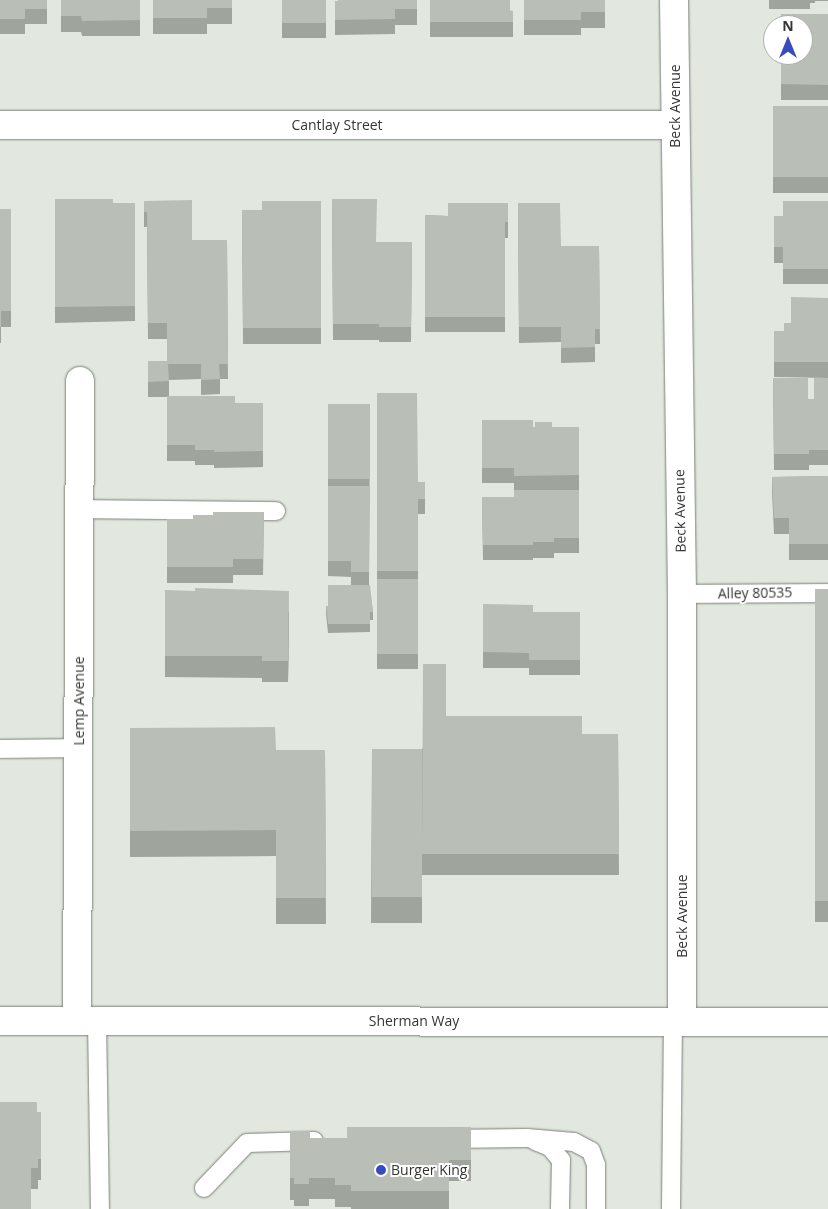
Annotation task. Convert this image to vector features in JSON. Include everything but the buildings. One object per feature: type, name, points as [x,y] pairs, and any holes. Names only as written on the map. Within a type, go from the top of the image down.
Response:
[{"type":"street","name":"Beck Avenue","points":[[674,0],[674,125],[682,594],[677,1022]]},
{"type":"street","name":"Cantlay Street","points":[[0,125],[674,125]]},
{"type":"street","name":"Lemp Avenue","points":[[80,381],[79,748],[87,1021]]},
{"type":"street","name":"Sherman Way","points":[[0,1021],[828,1022]]},
{"type":"lane","points":[[80,509],[276,511]]},
{"type":"lane","name":"Alley 80535","points":[[682,594],[828,593]]},
{"type":"lane","points":[[0,748],[79,748]]},
{"type":"lane","points":[[87,1021],[100,1209]]},
{"type":"lane","points":[[671,1209],[677,1022]]},
{"type":"lane","points":[[527,1138],[550,1147],[561,1160],[560,1209]]},
{"type":"lane","points":[[427,1140],[527,1138],[574,1142],[591,1151],[596,1166],[596,1209]]},
{"type":"lane","points":[[204,1188],[247,1142],[327,1141]]},
{"type":"place","name":"Burger King","points":[[381,1170]]}]
